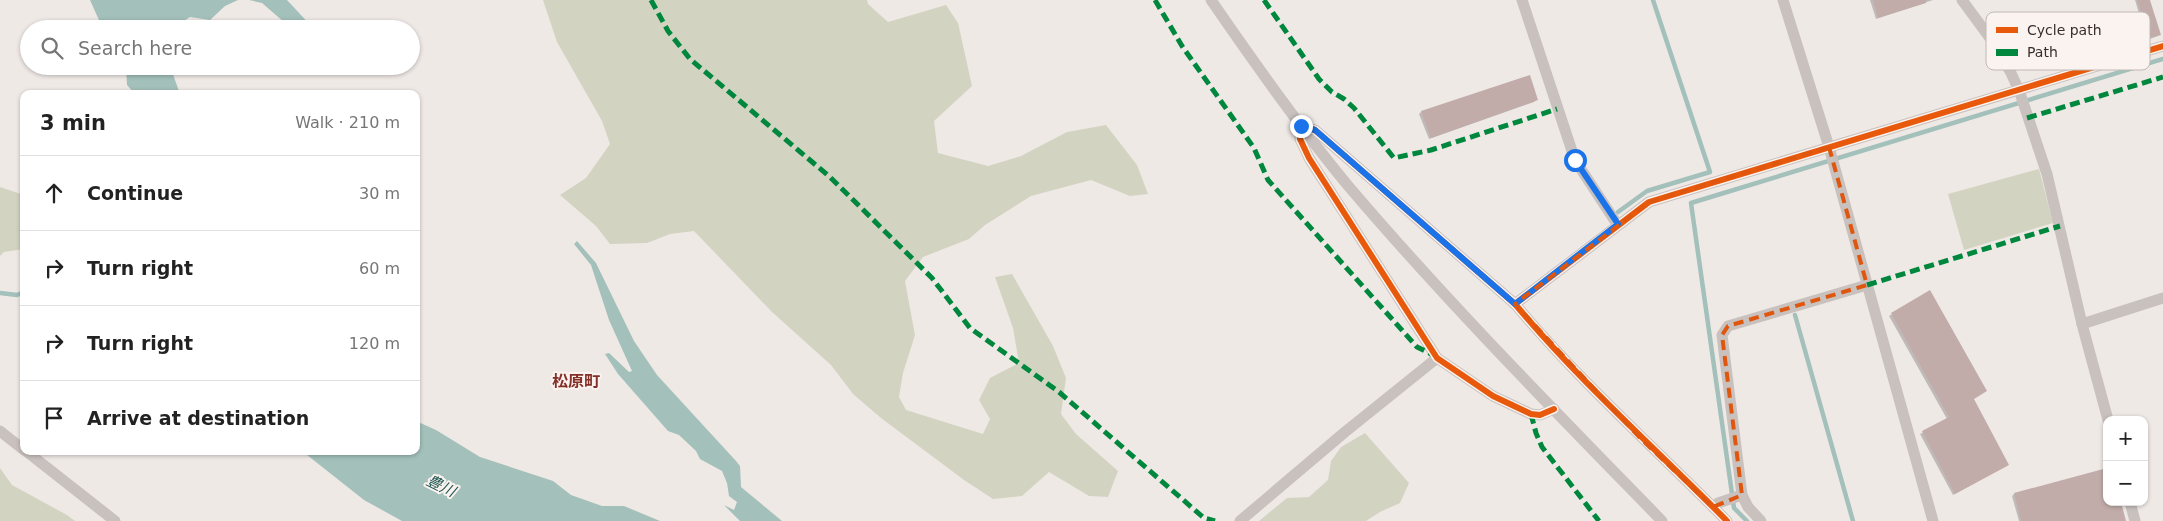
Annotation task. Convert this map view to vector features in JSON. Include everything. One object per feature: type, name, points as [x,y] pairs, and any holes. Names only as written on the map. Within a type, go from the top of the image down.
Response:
[{"type":"street","points":[[1211,0],[1301,126],[1349,187],[1451,303],[1662,521]]},
{"type":"street","points":[[1522,0],[1575,160],[1618,224]]},
{"type":"street","points":[[1783,0],[1830,150],[1933,521]]},
{"type":"street","points":[[1962,0],[1986,33]]},
{"type":"street","points":[[2150,50],[2163,46]]},
{"type":"street","points":[[2010,70],[2047,174],[2082,324],[2107,416]]},
{"type":"street","points":[[1515,304],[1648,202],[1830,150],[2088,70]]},
{"type":"street","points":[[1301,126],[1315,130],[1515,304],[1542,337],[1641,439],[1716,505],[1727,521]]},
{"type":"street","points":[[1301,126],[1300,139],[1309,158],[1437,358],[1493,396],[1531,414],[1540,415],[1554,409]]},
{"type":"street","points":[[1760,521],[1748,508],[1740,495],[1722,335],[1728,326],[1867,285]]},
{"type":"street","points":[[2082,324],[2163,298]]},
{"type":"street","points":[[1240,521],[1345,432],[1437,358]]},
{"type":"street","points":[[0,431],[20,446]]},
{"type":"street","points":[[31,455],[115,521]]},
{"type":"street","points":[[1716,505],[1740,495]]},
{"type":"street","points":[[2131,506],[2135,521]]},
{"type":"highlighted area","points":[[1829,147],[1867,285],[1728,326],[1722,335],[1742,495],[1713,507],[1641,439],[1515,304],[1649,202]]},
{"type":"green space","points":[[543,0],[867,0],[868,4],[888,22],[946,5],[958,23],[972,86],[934,121],[938,153],[988,166],[1021,156],[1067,132],[1106,125],[1137,165],[1148,194],[1130,196],[1091,180],[1031,196],[985,225],[969,239],[923,257],[905,281],[915,335],[903,373],[899,397],[906,410],[983,434],[990,419],[979,400],[990,378],[1019,363],[1013,328],[995,277],[1012,274],[1053,346],[1066,378],[1061,414],[1076,434],[1118,471],[1108,497],[1089,496],[1049,472],[1022,496],[993,499],[964,480],[881,418],[853,394],[831,365],[772,312],[694,231],[670,234],[647,243],[610,244],[596,226],[560,195],[586,178],[610,144],[602,121],[557,42]]},
{"type":"green space","points":[[2039,169],[2053,223],[1964,250],[1948,194]]},
{"type":"green space","points":[[0,187],[20,194],[20,250],[4,252],[0,256]]},
{"type":"green space","points":[[1365,433],[1409,483],[1400,503],[1366,521],[1259,521],[1287,498],[1309,497],[1328,480],[1331,461],[1341,447]]},
{"type":"green space","points":[[0,468],[12,485],[75,521],[0,521]]},
{"type":"water","points":[[90,0],[238,0],[225,6],[210,20],[190,17],[185,20],[99,20]]},
{"type":"water","points":[[249,0],[287,0],[306,20],[282,20],[262,3]]},
{"type":"water","points":[[126,75],[173,75],[179,90],[131,90],[127,85]]},
{"type":"water","points":[[577,241],[596,263],[634,341],[657,375],[740,466],[741,487],[782,521],[740,521],[724,505],[734,510],[737,502],[729,496],[727,483],[722,471],[700,459],[696,451],[679,435],[668,431],[618,374],[605,354],[609,353],[629,372],[632,371],[609,320],[591,265],[574,244]]},
{"type":"water","name":"豊川","points":[[420,423],[436,430],[480,457],[553,481],[571,495],[602,506],[624,506],[660,521],[402,521],[364,500],[307,455],[420,455]]},
{"type":"building","points":[[1873,0],[1926,0],[1926,3],[1878,18]]},
{"type":"building","points":[[2137,0],[2150,0],[2161,35],[2150,38],[2150,12],[2141,12]]},
{"type":"building","points":[[1530,75],[1538,100],[1431,138],[1421,111]]},
{"type":"building","points":[[1930,290],[1987,391],[1974,399],[2009,465],[1955,494],[1922,431],[1949,417],[1891,313]]},
{"type":"building","points":[[2103,469],[2103,506],[2122,506],[2126,521],[2021,521],[2014,493]]},
{"type":"waterway","points":[[1618,212],[1647,191],[1710,172],[1653,0]]},
{"type":"waterway","points":[[2150,63],[2163,59]]},
{"type":"waterway","points":[[1747,521],[1734,508],[1691,203],[2127,70]]},
{"type":"waterway","points":[[0,293],[20,294]]},
{"type":"waterway","points":[[1795,315],[1853,521]]},
{"type":"marked path","points":[[651,0],[668,31],[690,59],[830,177],[932,278],[970,328],[1059,392],[1204,518],[1215,521]]},
{"type":"marked path","points":[[1155,0],[1182,46],[1254,148],[1268,180],[1417,347],[1433,355]]},
{"type":"marked path","points":[[1264,0],[1319,79],[1332,92],[1354,108],[1394,158],[1431,150],[1557,109]]},
{"type":"marked path","points":[[2027,118],[2163,77]]},
{"type":"marked path","points":[[1867,285],[2060,226]]},
{"type":"marked path","points":[[1531,414],[1542,447],[1599,521]]},
{"type":"cycle path","points":[[2150,50],[2163,46]]},
{"type":"cycle path","points":[[1515,304],[1649,202],[2084,70]]},
{"type":"cycle path","points":[[1554,409],[1540,415],[1531,414],[1493,396],[1437,358],[1309,158],[1300,139],[1301,126],[1315,130],[1515,304],[1592,388],[1727,521]]},
{"type":"district","name":"松原町","points":[[576,381]]},
{"type":"route","points":[[1301,126],[1315,130],[1515,304],[1618,224],[1575,160]]}]
